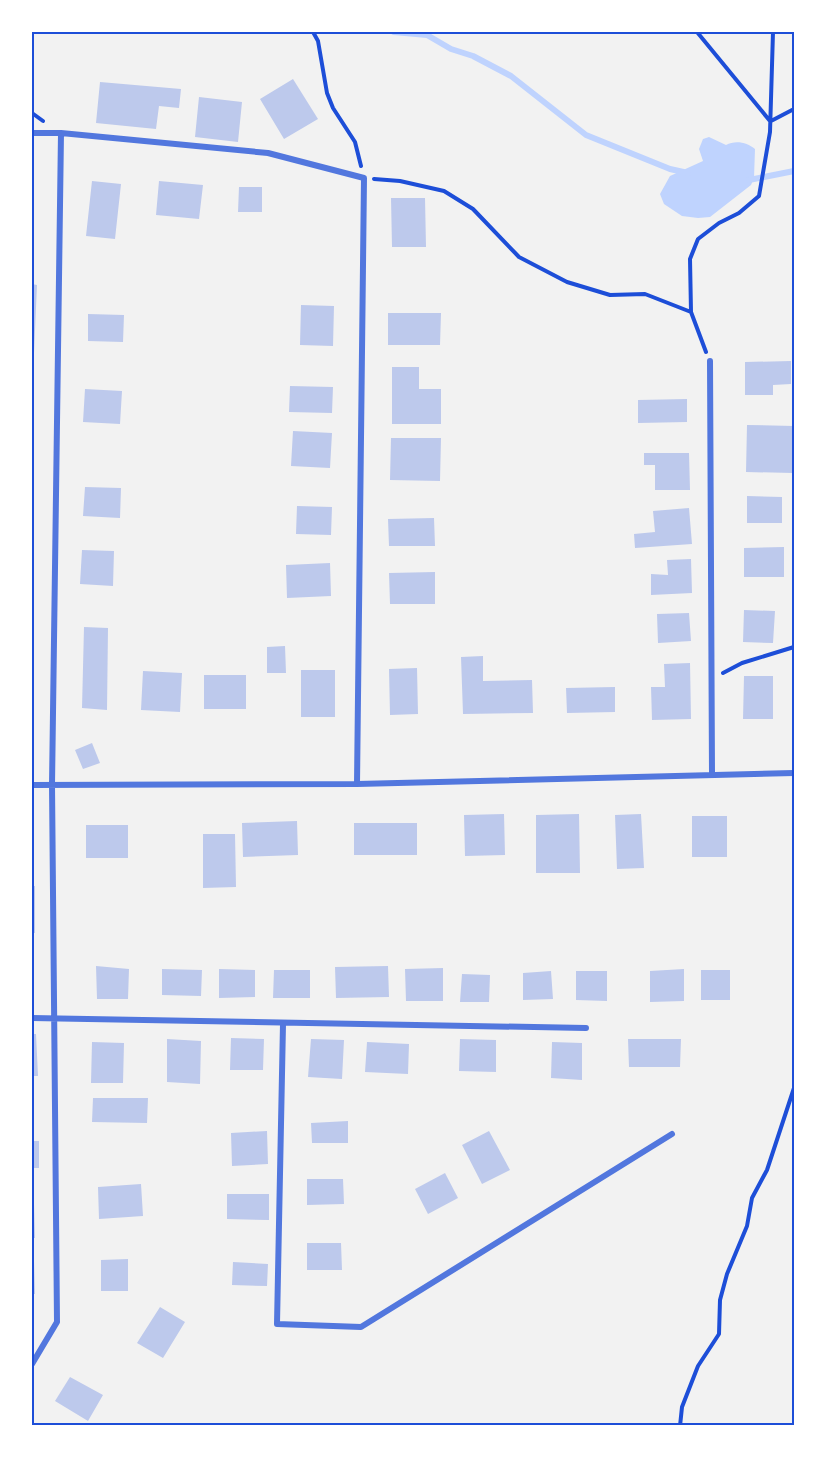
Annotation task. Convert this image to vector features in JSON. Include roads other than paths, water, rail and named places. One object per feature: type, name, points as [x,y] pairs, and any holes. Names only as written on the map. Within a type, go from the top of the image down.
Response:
[{"type":"street","points":[[32,133],[61,133],[268,153],[364,178],[357,784]]},
{"type":"street","points":[[32,1364],[57,1322],[52,785],[61,133]]},
{"type":"street","points":[[710,361],[712,774]]},
{"type":"street","points":[[32,784],[357,784],[795,773]]},
{"type":"street","points":[[32,1018],[586,1028]]},
{"type":"street","points":[[283,1024],[277,1324],[361,1327],[672,1134]]},
{"type":"water","points":[[709,137],[726,145],[741,143],[755,149],[754,178],[751,185],[710,217],[682,216],[664,204],[660,194],[670,176],[703,161],[699,149],[703,139]]},
{"type":"waterway","points":[[394,32],[427,35],[451,49],[473,56],[511,76],[586,135],[670,169],[688,173]]},
{"type":"waterway","points":[[749,180],[794,171]]}]
